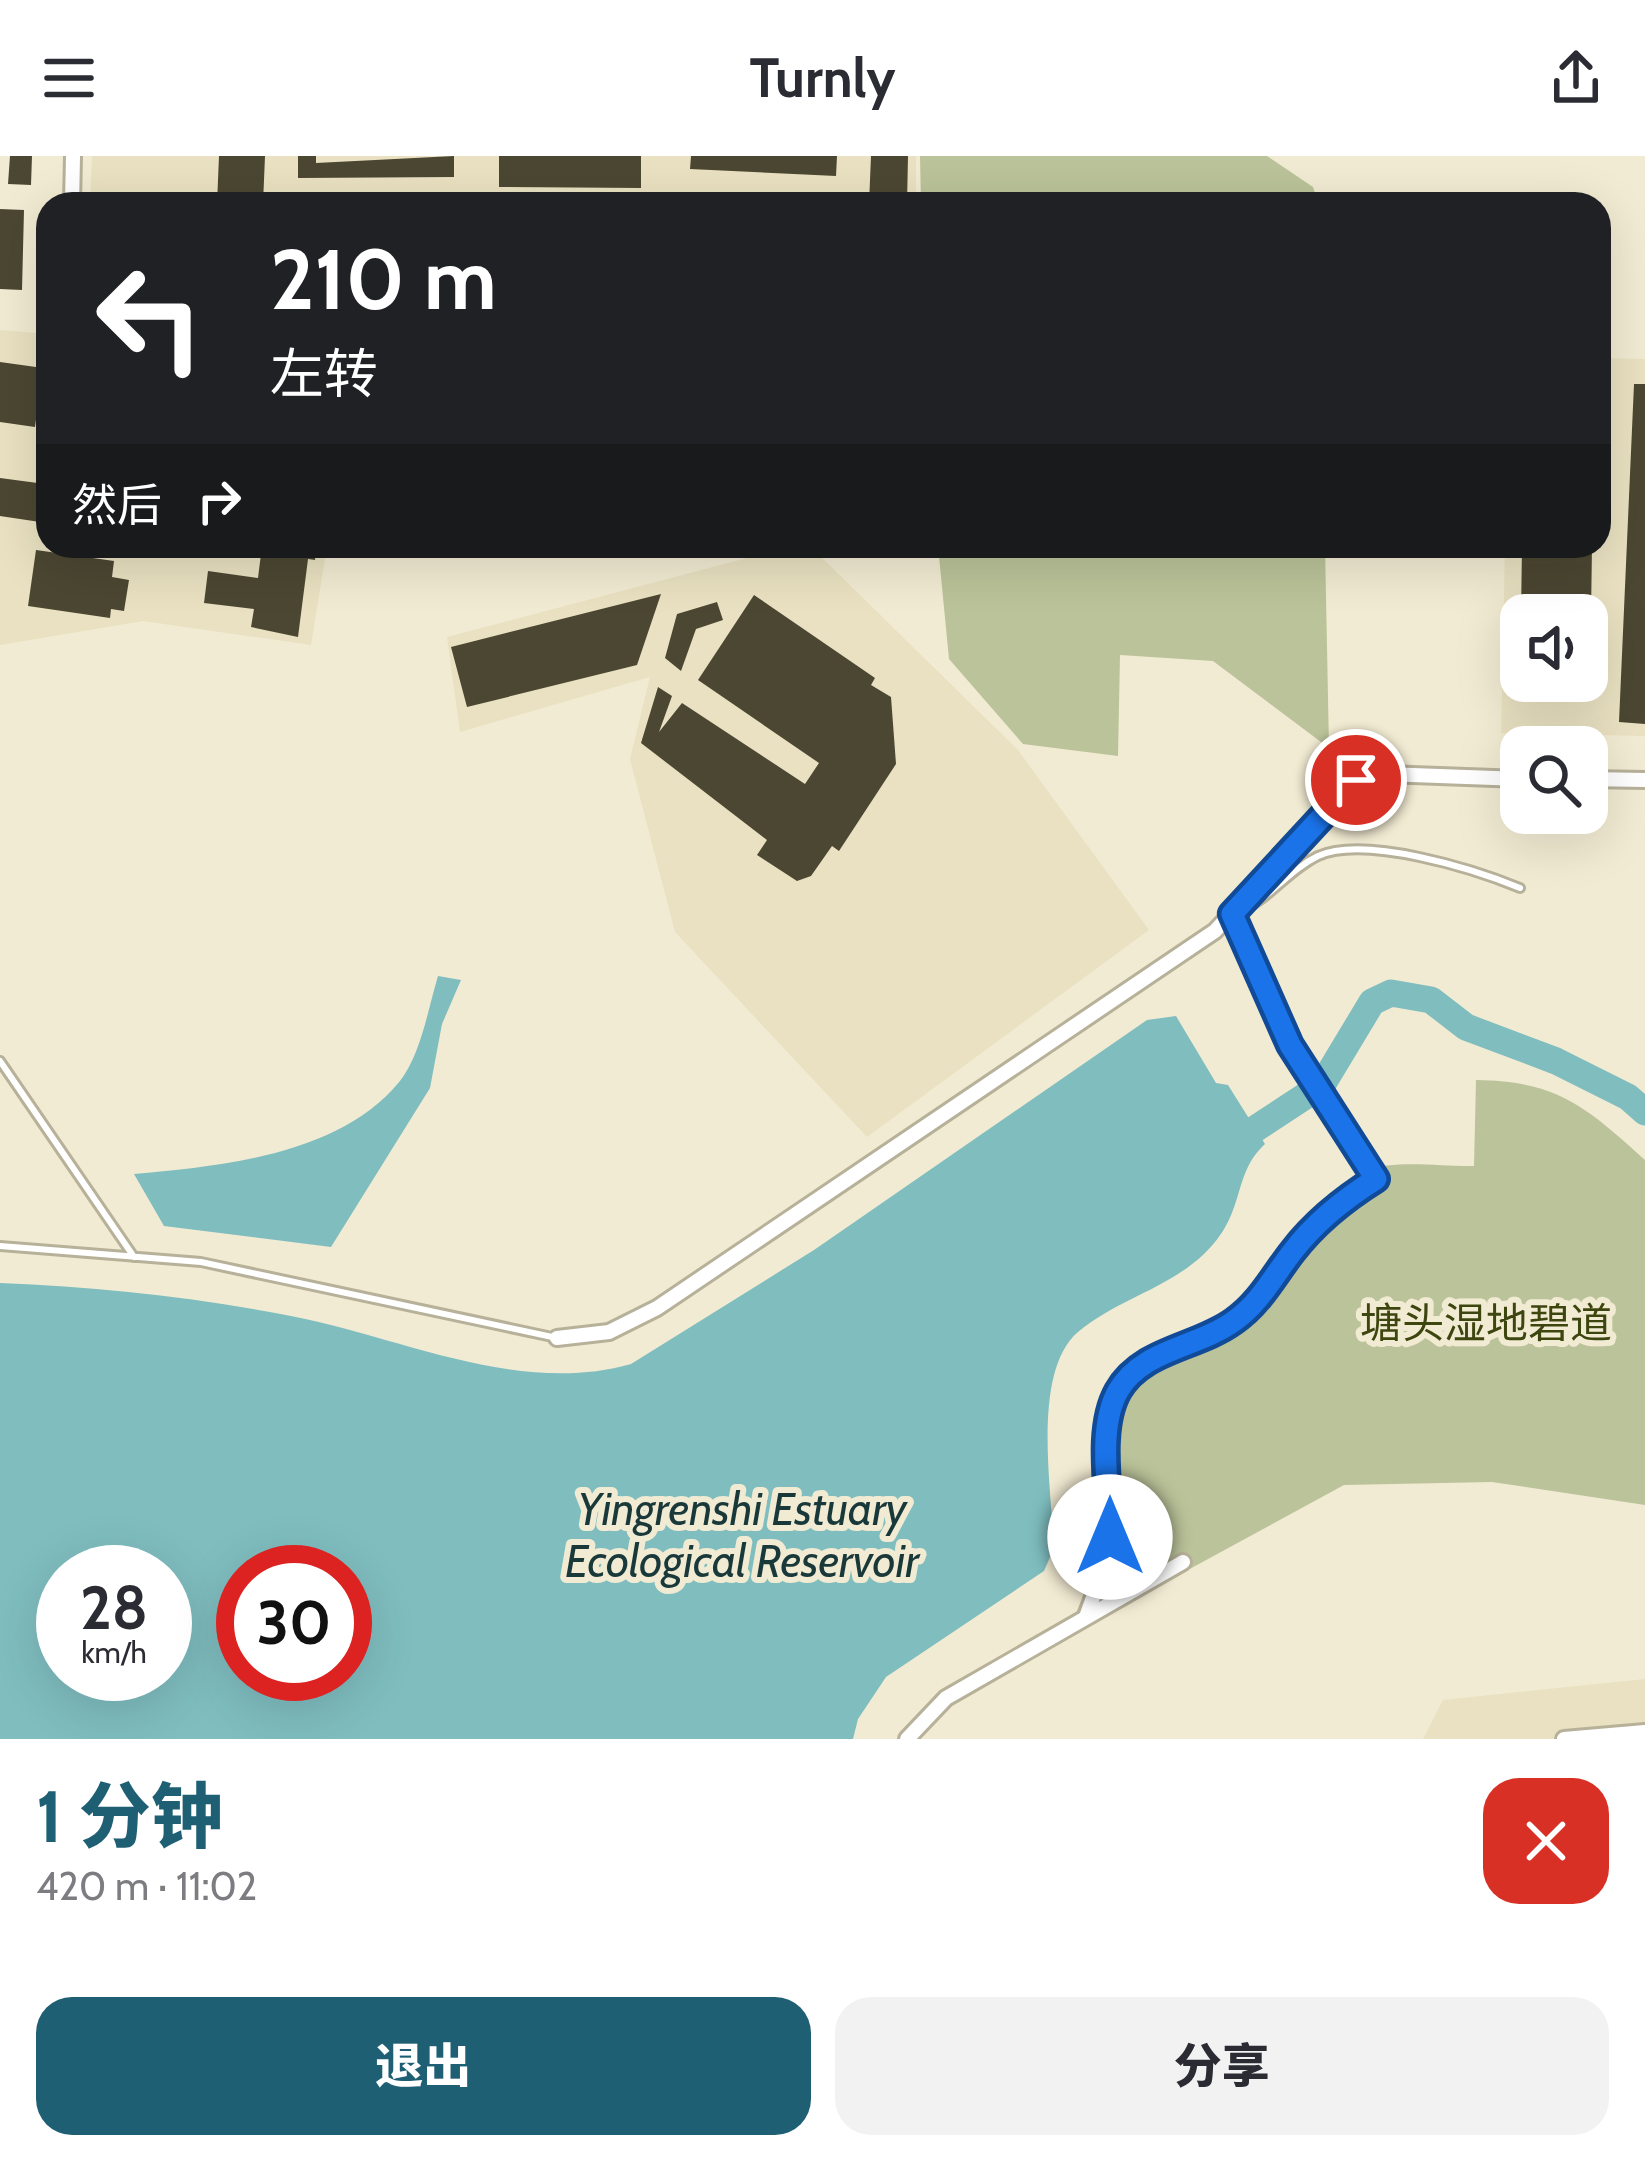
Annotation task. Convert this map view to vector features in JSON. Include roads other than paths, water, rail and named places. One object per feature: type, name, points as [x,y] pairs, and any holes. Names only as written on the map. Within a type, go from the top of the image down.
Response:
[{"type":"street","points":[[72,192],[73,156]]},
{"type":"street","points":[[557,1338],[609,1332],[657,1308],[1215,931],[1356,780],[1385,774],[1500,778]]},
{"type":"street","points":[[1608,779],[1645,780]]},
{"type":"street","points":[[1086,1617],[1107,1558],[1107,1431],[1117,1393],[1142,1364],[1209,1337],[1238,1319],[1313,1227],[1376,1179],[1290,1045],[1232,914]]},
{"type":"street","points":[[907,1739],[946,1698],[1183,1562]]},
{"type":"street","points":[[1564,1739],[1645,1732]]},
{"type":"lane","points":[[1232,914],[1265,898],[1313,859],[1338,850],[1466,868],[1520,888]]},
{"type":"lane","points":[[0,1061],[134,1257]]},
{"type":"lane","points":[[0,1246],[201,1262],[557,1338]]},
{"type":"water","points":[[438,976],[461,980],[442,1024],[430,1088],[331,1247],[164,1226],[134,1174],[241,1161],[313,1141],[346,1126],[375,1106],[407,1070]]},
{"type":"water","name":"Yingrenshi Estuary Ecological Reservoir","points":[[1176,1016],[1216,1083],[1228,1085],[1265,1144],[1247,1169],[1227,1224],[1204,1254],[1093,1321],[1063,1350],[1049,1403],[1054,1548],[1044,1571],[886,1677],[858,1719],[853,1739],[0,1739],[0,1283],[146,1294],[255,1309],[460,1360],[546,1373],[589,1372],[631,1364],[814,1250],[1147,1020]]},
{"type":"waterway","points":[[1255,1129],[1322,1085],[1372,1002],[1391,993],[1431,1000],[1466,1027],[1556,1061],[1628,1097],[1645,1112]]},
{"type":"park label","name":"塘头湿地碧道","points":[[1486,1323]]}]
